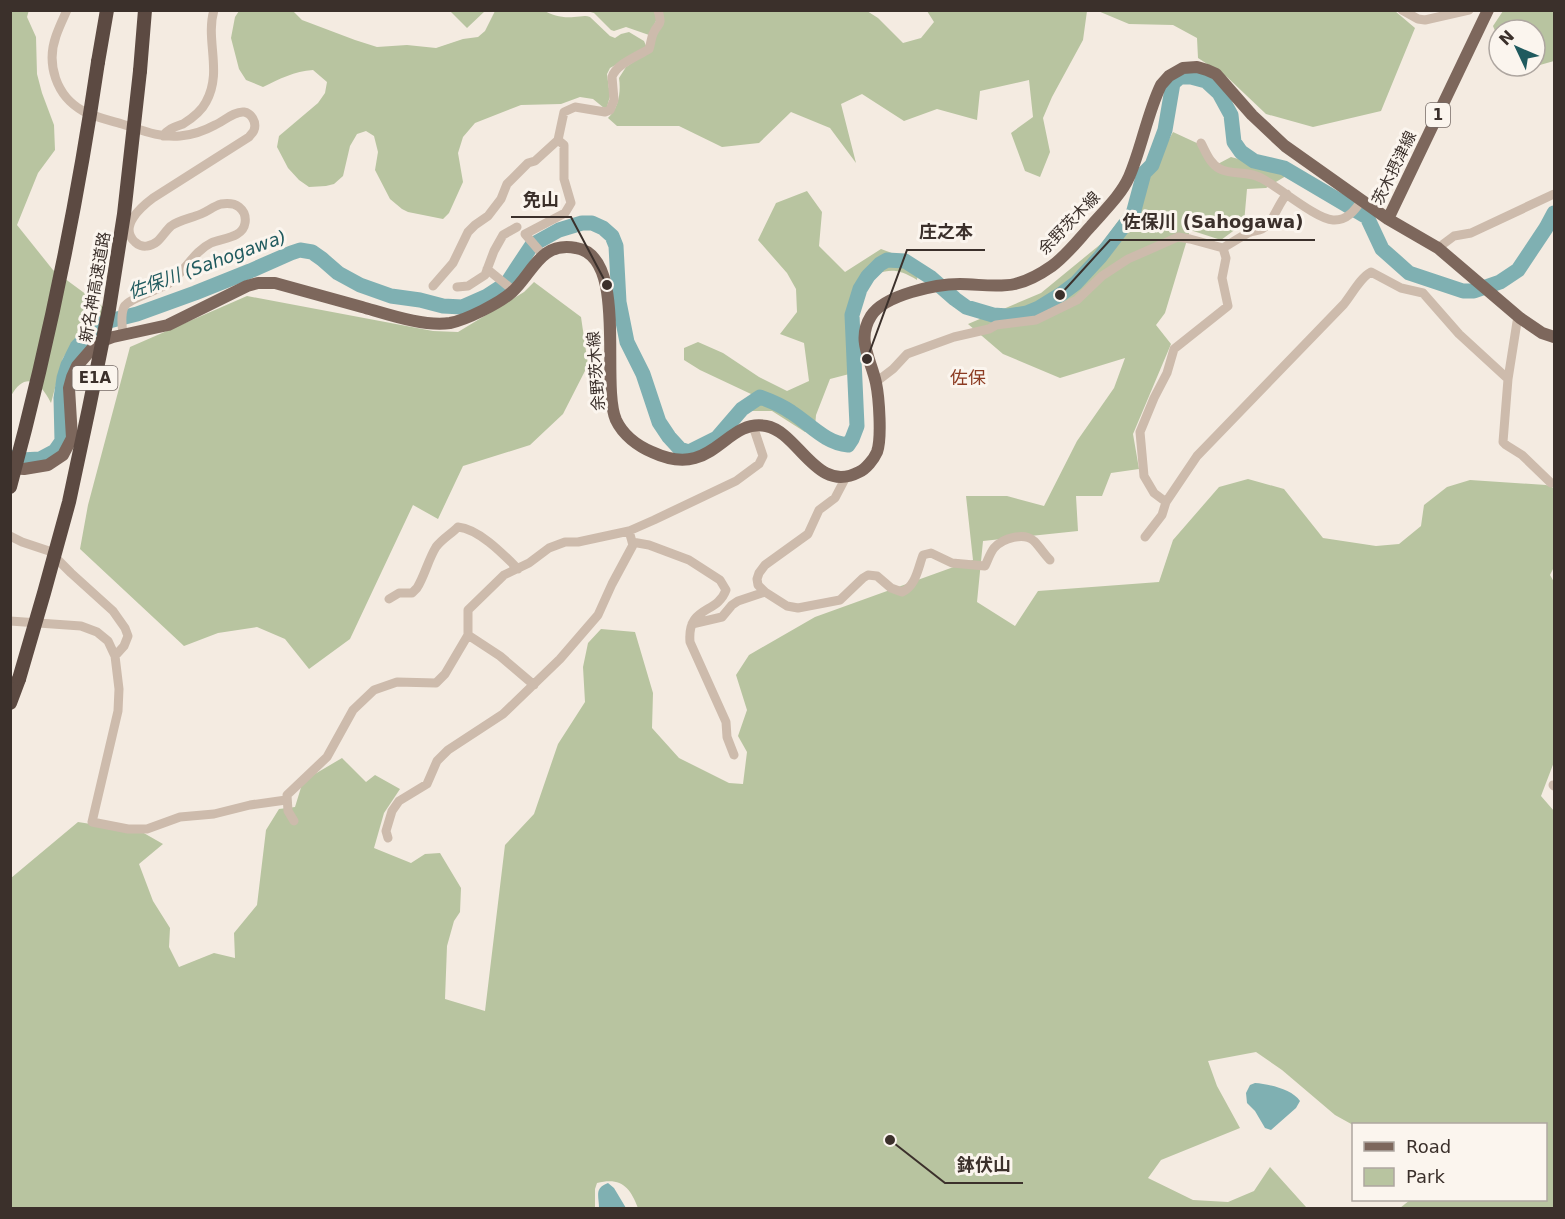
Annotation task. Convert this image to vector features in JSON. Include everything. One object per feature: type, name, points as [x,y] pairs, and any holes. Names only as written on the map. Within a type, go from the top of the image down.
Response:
[{"type":"highway","points":[[10,487],[59,280],[84,155],[106,10]]},
{"type":"highway","name":"新名神高速道路","points":[[10,703],[19,679],[69,502],[109,309],[124,214],[145,10]]},
{"type":"main road","name":"茨木摂津線","points":[[1488,10],[1388,219],[1438,248],[1520,318],[1542,333],[1554,337]]},
{"type":"main road","name":"余野茨木線","points":[[846,477],[864,470],[877,451],[879,429],[876,382],[867,358],[864,338],[870,318],[880,305],[898,296],[948,285],[1016,284],[1053,265],[1114,199],[1128,179],[1155,97],[1169,76],[1183,68],[1197,67],[1216,74],[1252,115],[1285,146],[1388,219]]},
{"type":"main road","name":"余野茨木線","points":[[543,255],[555,249],[576,247],[592,255],[600,266],[607,285],[612,406],[618,424],[630,438],[655,454],[684,460],[695,459],[717,448],[735,434],[753,426]]},
{"type":"main road","points":[[10,468],[24,469],[48,465],[63,455],[72,438],[69,388],[77,366],[98,343],[123,332],[168,325],[247,286],[258,283],[275,283],[404,319],[449,323],[503,299],[543,255]]},
{"type":"main road","points":[[753,426],[768,426],[786,437],[802,455],[825,473],[846,477]]},
{"type":"street","points":[[67,10],[53,46],[54,72],[57,85],[65,97],[84,112],[163,136],[199,132],[243,112],[250,115],[255,126],[254,131],[239,144],[153,198],[134,215],[129,231],[131,238],[143,246],[156,244],[176,223],[202,214],[221,204],[230,203],[242,209],[244,227],[241,232],[208,245],[171,282],[130,301],[123,309],[123,332]]},
{"type":"street","points":[[163,136],[172,128],[194,116],[206,103],[212,88],[214,72],[211,27],[214,10]]},
{"type":"street","points":[[434,286],[453,263],[468,232],[488,216],[501,199],[507,184],[528,163],[535,161],[558,140],[564,112],[575,107],[605,112],[610,110],[614,100],[612,73],[617,67],[649,49],[653,32],[660,22],[658,10]]},
{"type":"street","points":[[1402,10],[1418,19],[1425,20],[1469,10]]},
{"type":"street","points":[[457,287],[468,286],[485,275],[503,235],[565,213],[571,203],[564,179],[564,145],[558,140]]},
{"type":"street","points":[[1201,143],[1212,163],[1221,169],[1259,176],[1327,219],[1335,220],[1350,216],[1362,200]]},
{"type":"street","points":[[876,382],[907,354],[996,325],[1036,320],[1077,300],[1102,276],[1128,259],[1178,237],[1223,248],[1251,232],[1258,232],[1269,223],[1287,194]]},
{"type":"street","points":[[1438,248],[1454,236],[1471,233],[1554,194]]},
{"type":"street","points":[[518,229],[543,255]]},
{"type":"street","points":[[1166,502],[1154,493],[1144,476],[1140,432],[1167,373],[1174,349],[1228,306],[1222,278],[1226,258],[1223,248]]},
{"type":"street","points":[[488,269],[512,289]]},
{"type":"street","points":[[1145,537],[1162,515],[1166,502],[1197,456],[1344,304],[1363,276],[1371,272],[1401,288],[1422,293],[1459,334],[1508,379]]},
{"type":"street","points":[[1520,318],[1517,322],[1508,379],[1503,442],[1522,455],[1551,483]]},
{"type":"street","points":[[294,821],[288,812],[287,795],[327,757],[353,710],[374,690],[396,682],[436,683],[445,674],[468,634],[468,610],[504,575],[530,563],[549,548],[565,542],[629,531],[736,481],[759,464],[762,456],[753,426]]},
{"type":"street","points":[[1136,476],[1142,458]]},
{"type":"street","points":[[846,477],[835,498],[819,510],[808,534],[765,565],[759,573],[758,585],[787,606],[798,608],[840,600],[868,575],[877,576],[891,588],[902,592],[907,590],[914,581],[923,555],[931,553],[952,563],[985,566],[995,547],[1007,539],[1023,536],[1035,542],[1050,560]]},
{"type":"street","points":[[389,599],[399,593],[412,593],[417,588],[436,547],[458,527],[463,527],[484,538],[518,569]]},
{"type":"street","points":[[388,838],[386,831],[392,811],[399,801],[427,784],[437,762],[448,750],[503,714],[560,659],[598,615],[633,545],[629,531]]},
{"type":"street","points":[[10,536],[49,551],[113,611],[128,636],[124,646],[115,656]]},
{"type":"street","points":[[632,542],[649,545],[689,560],[724,585],[726,590],[724,596],[718,603],[698,615],[689,631],[690,642],[726,722],[734,755]]},
{"type":"street","points":[[692,624],[723,618],[732,605],[765,592]]},
{"type":"street","points":[[10,621],[81,626],[97,632],[108,641],[115,656],[119,689],[118,711],[92,822],[128,829],[147,829],[180,817],[214,814],[250,805],[286,800]]},
{"type":"street","points":[[468,634],[500,656],[534,685]]},
{"type":"green space","points":[[29,10],[27,17],[36,37],[37,74],[54,125],[55,150],[38,173],[17,225],[53,270],[113,312],[114,318],[92,324],[75,340],[63,358],[51,403],[38,385],[27,381],[16,388],[11,396],[10,11]]},
{"type":"green space","points":[[543,10],[562,17],[590,17],[610,36],[615,38],[629,32],[644,41],[647,48],[610,68],[607,74],[610,96],[607,107],[604,108],[593,99],[580,97],[561,104],[521,105],[475,123],[463,137],[458,153],[463,182],[449,213],[443,219],[408,212],[390,199],[375,170],[378,152],[374,136],[366,131],[357,134],[350,146],[343,176],[334,184],[309,187],[299,180],[288,168],[277,147],[279,136],[318,103],[325,93],[327,82],[313,70],[281,78],[263,87],[246,80],[239,69],[231,38],[235,17],[239,11],[293,11],[302,20],[377,47],[407,45],[436,48],[463,39],[478,37],[485,31],[495,11]]},
{"type":"green space","points":[[450,11],[485,11],[467,28]]},
{"type":"green space","points":[[587,11],[654,11],[657,19],[649,35],[626,27],[614,31],[594,13]]},
{"type":"green space","points":[[660,11],[867,11],[878,18],[903,43],[921,38],[934,22],[927,11],[1087,11],[1083,40],[1043,118],[1050,152],[1040,177],[1025,171],[1011,133],[1033,117],[1029,80],[980,91],[977,120],[937,109],[904,121],[862,94],[841,104],[856,163],[830,128],[791,112],[759,143],[722,147],[679,126],[617,126],[608,118],[615,109],[618,99],[619,78],[626,67],[651,50]]},
{"type":"green space","points":[[1098,11],[1395,11],[1415,28],[1381,111],[1313,127],[1266,114],[1227,77],[1198,58],[1197,38],[1173,25],[1129,24]]},
{"type":"green space","points":[[1503,11],[1554,11],[1554,61],[1547,63],[1547,18],[1498,18]]},
{"type":"green space","points":[[1173,132],[1199,144],[1214,166],[1231,157],[1291,173],[1266,188],[1247,189],[1244,223],[1221,240],[1190,230],[1165,313],[1156,325],[1171,344],[1133,434],[1139,469],[1111,473],[1102,496],[1076,496],[1078,531],[983,541],[977,602],[1015,626],[1038,591],[1159,582],[1173,540],[1219,487],[1248,479],[1284,489],[1323,538],[1376,546],[1399,544],[1421,526],[1424,505],[1447,487],[1470,480],[1546,485],[1554,488],[1554,567],[1550,575],[1554,582],[1554,762],[1541,796],[1554,811],[1554,1208],[1400,1208],[1409,1201],[1547,1201],[1547,1123],[1352,1124],[1335,1115],[1282,1070],[1256,1052],[1208,1061],[1217,1086],[1240,1128],[1161,1160],[1148,1178],[1193,1200],[1228,1202],[1254,1191],[1270,1167],[1306,1207],[1312,1208],[638,1208],[632,1194],[624,1185],[605,1181],[597,1183],[595,1208],[11,1208],[11,878],[78,822],[142,832],[163,844],[139,864],[153,901],[170,928],[169,947],[179,967],[214,953],[235,958],[234,933],[257,905],[266,830],[279,809],[295,807],[303,781],[342,758],[366,782],[375,775],[400,789],[384,813],[374,848],[411,863],[425,854],[440,853],[461,888],[460,912],[454,921],[447,946],[445,999],[485,1011],[505,845],[534,814],[558,744],[585,702],[583,667],[588,643],[601,629],[635,632],[653,693],[652,728],[679,758],[729,783],[743,784],[747,752],[738,736],[747,710],[736,675],[749,655],[815,617],[973,560],[966,496],[1007,496],[1044,506],[1077,441],[1114,388],[1125,358],[1060,378],[1003,354],[968,324],[1041,293],[1102,243],[1142,189]]},
{"type":"green space","points":[[807,191],[822,212],[819,246],[845,272],[881,249],[919,263],[917,280],[901,272],[889,271],[860,280],[853,330],[857,372],[830,379],[816,415],[815,427],[805,432],[772,411],[749,411],[751,394],[684,360],[684,348],[698,342],[723,353],[759,377],[787,391],[809,381],[804,343],[780,334],[797,312],[796,289],[787,273],[758,240],[776,203]]},
{"type":"green space","points":[[534,282],[581,317],[588,365],[563,414],[530,445],[463,466],[438,519],[413,505],[350,639],[309,669],[285,639],[257,627],[218,633],[184,646],[80,549],[88,505],[130,347],[247,296],[433,331],[458,332],[524,292]]},
{"type":"water","points":[[1255,1083],[1286,1090],[1300,1101],[1296,1108],[1271,1130],[1265,1128],[1255,1111],[1247,1103],[1246,1093],[1250,1085]]},
{"type":"water","points":[[608,1183],[614,1188],[626,1208],[599,1208],[599,1190]]},
{"type":"waterway","name":"佐保川 (Sahogawa)","points":[[10,457],[21,460],[40,459],[55,451],[62,441],[61,398],[68,365],[77,347],[97,326],[105,322],[137,314],[195,293],[300,250],[312,252],[338,273],[360,285],[391,296],[443,306],[462,307],[487,296],[507,283],[532,245],[559,230],[582,223],[592,223],[603,228],[612,236],[616,246],[619,302],[627,342],[643,374],[659,422],[680,449],[689,452],[717,438],[742,409],[760,397],[776,403],[832,441],[848,445],[857,426],[852,315],[860,289],[868,276],[887,260],[905,261],[930,277],[966,307],[993,315],[1008,316],[1027,313],[1060,295],[1076,283],[1100,257],[1133,214],[1144,173],[1152,165],[1165,130],[1173,83],[1180,77],[1206,81],[1219,93],[1231,115],[1234,142],[1241,152],[1254,161],[1284,168],[1367,217],[1382,249],[1409,273],[1463,291],[1474,291],[1500,282],[1518,270],[1554,213]]},
{"type":"place","name":"免山","points":[[607,285]]},
{"type":"place","name":"佐保川 (Sahogawa)","points":[[1060,295]]},
{"type":"place","name":"庄之本","points":[[867,359]]},
{"type":"place","name":"鉢伏山","points":[[890,1140]]},
{"type":"district","name":"佐保","points":[[968,377]]}]
